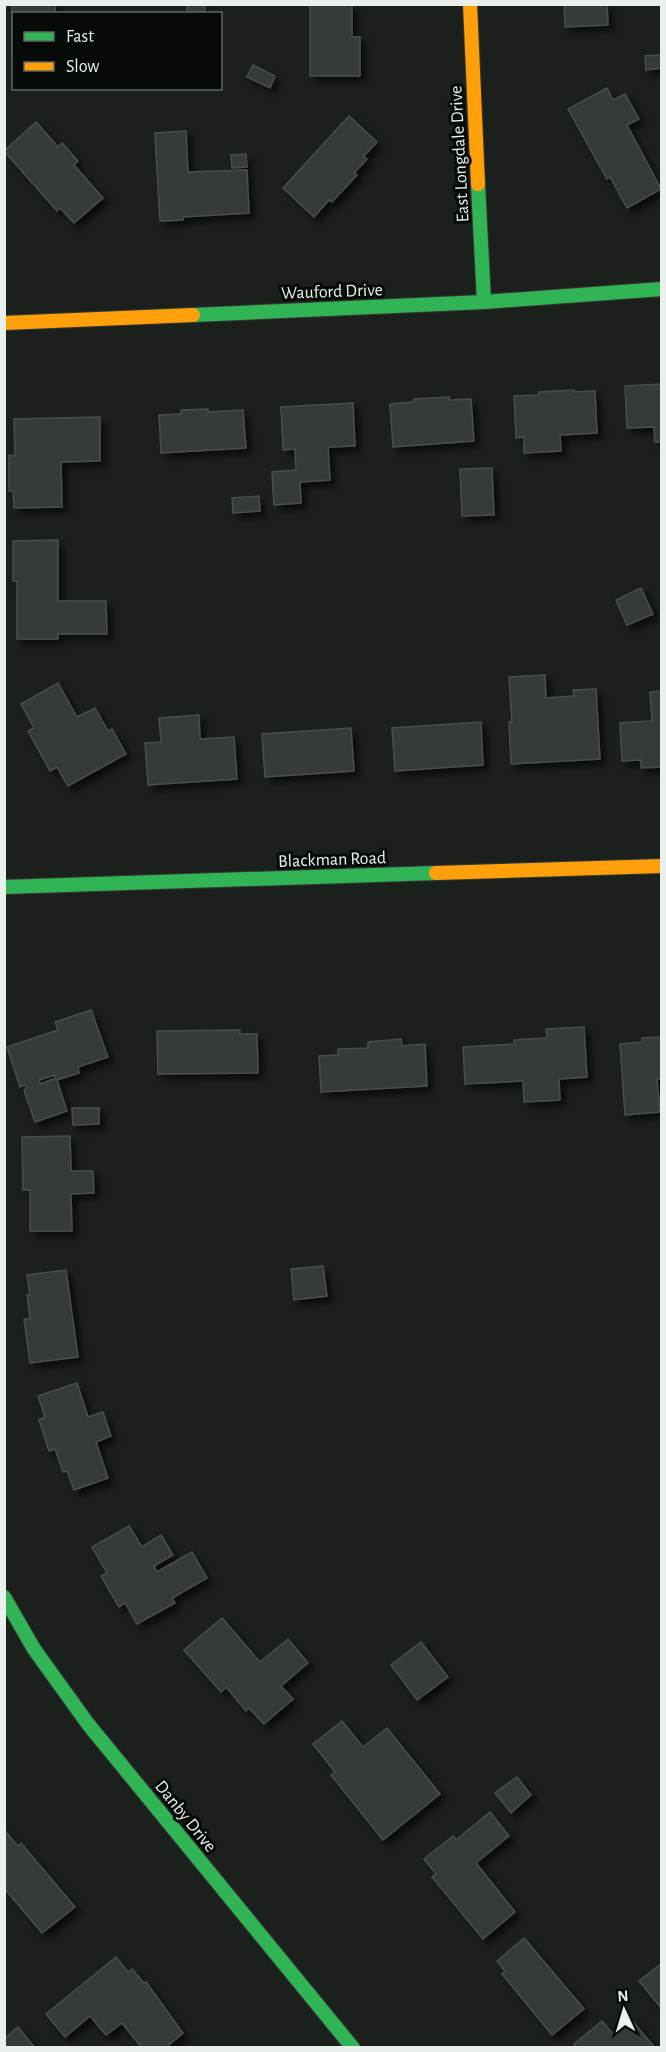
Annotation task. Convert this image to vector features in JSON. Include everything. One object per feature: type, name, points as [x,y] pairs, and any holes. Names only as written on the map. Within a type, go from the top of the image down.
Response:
[{"type":"street","name":"East Longdale Drive","points":[[470,4],[484,302]]},
{"type":"street","name":"Wauford Drive","points":[[4,323],[484,302],[662,289]]},
{"type":"street","name":"Blackman Road","points":[[4,887],[662,866]]},
{"type":"street","name":"Danby Drive","points":[[4,1597],[38,1654],[94,1732],[353,2048]]},
{"type":"building","points":[[12,4],[55,4],[55,12],[12,12]]},
{"type":"building","points":[[187,4],[205,4],[205,12],[187,12]]},
{"type":"building","points":[[310,4],[352,4],[352,37],[360,37],[360,76],[310,76]]},
{"type":"building","points":[[564,4],[607,4],[608,25],[565,27]]},
{"type":"building","points":[[661,55],[662,68],[646,70],[645,56]]},
{"type":"building","points":[[253,65],[275,76],[270,88],[247,77]]},
{"type":"building","points":[[607,88],[613,100],[625,94],[639,119],[627,125],[661,189],[627,208],[610,177],[607,179],[568,109]]},
{"type":"building","points":[[349,116],[377,142],[363,157],[367,159],[354,173],[357,175],[332,202],[329,200],[314,217],[283,188]]},
{"type":"building","points":[[36,122],[58,147],[62,143],[78,161],[74,165],[103,198],[74,223],[60,208],[57,211],[4,151]]},
{"type":"building","points":[[186,131],[188,172],[247,170],[249,213],[183,217],[183,220],[160,221],[155,133]]},
{"type":"building","points":[[246,154],[247,167],[232,168],[231,155]]},
{"type":"building","points":[[662,384],[662,442],[655,442],[654,427],[627,428],[625,386]]},
{"type":"building","points":[[574,390],[574,392],[595,391],[597,433],[560,435],[561,451],[524,453],[524,437],[516,438],[514,396]]},
{"type":"building","points":[[449,397],[449,400],[471,399],[474,441],[393,447],[390,404],[414,402],[414,399]]},
{"type":"building","points":[[353,403],[355,446],[328,447],[330,480],[300,482],[301,503],[274,505],[272,472],[296,470],[295,449],[283,450],[281,407]]},
{"type":"building","points":[[208,409],[208,412],[243,410],[246,448],[161,453],[159,415],[181,414],[181,410]]},
{"type":"building","points":[[100,417],[100,461],[61,462],[62,507],[14,508],[13,491],[9,491],[9,455],[15,456],[14,419]]},
{"type":"building","points":[[492,468],[494,515],[462,516],[460,469]]},
{"type":"building","points":[[259,496],[260,511],[233,513],[232,498]]},
{"type":"building","points":[[58,540],[58,601],[106,601],[107,634],[58,634],[58,639],[17,639],[17,581],[13,581],[13,541]]},
{"type":"building","points":[[641,588],[653,614],[627,625],[616,600]]},
{"type":"building","points":[[545,675],[546,698],[574,696],[573,690],[596,689],[600,759],[511,764],[509,722],[512,722],[509,677]]},
{"type":"building","points":[[58,683],[77,717],[95,708],[108,731],[112,729],[126,754],[68,786],[57,767],[50,771],[28,731],[34,728],[21,704]]},
{"type":"building","points":[[662,691],[662,767],[641,768],[641,760],[622,761],[620,723],[652,721],[650,692]]},
{"type":"building","points":[[199,715],[200,739],[234,737],[237,779],[148,785],[145,743],[161,742],[159,718]]},
{"type":"building","points":[[481,722],[483,765],[395,771],[392,728]]},
{"type":"building","points":[[351,728],[354,771],[265,777],[262,734]]},
{"type":"building","points":[[91,1010],[108,1057],[78,1067],[79,1073],[57,1080],[67,1111],[35,1122],[24,1090],[27,1088],[25,1085],[20,1087],[7,1047],[58,1030],[55,1022]],"holes":[[[55,1075],[56,1078],[40,1084],[39,1080]]]},
{"type":"building","points":[[584,1027],[587,1077],[559,1079],[560,1100],[524,1102],[523,1081],[465,1084],[463,1047],[514,1044],[514,1040],[547,1038],[546,1029]]},
{"type":"building","points":[[240,1030],[240,1034],[257,1034],[258,1073],[158,1074],[157,1031]]},
{"type":"building","points":[[662,1037],[662,1079],[657,1079],[660,1112],[625,1115],[620,1044],[642,1042],[642,1038]]},
{"type":"building","points":[[401,1039],[402,1046],[425,1044],[427,1086],[321,1092],[319,1056],[338,1055],[338,1049],[368,1048],[368,1042]]},
{"type":"building","points":[[72,1108],[99,1108],[99,1124],[73,1125]]},
{"type":"building","points":[[70,1136],[71,1171],[93,1171],[94,1193],[71,1194],[72,1231],[30,1231],[30,1190],[23,1190],[22,1137]]},
{"type":"building","points":[[323,1266],[327,1296],[294,1300],[291,1269]]},
{"type":"building","points":[[66,1270],[78,1357],[30,1363],[24,1319],[30,1319],[27,1275]]},
{"type":"building","points":[[77,1383],[88,1417],[103,1412],[111,1436],[96,1442],[108,1478],[74,1490],[67,1471],[63,1472],[55,1449],[49,1451],[39,1420],[45,1417],[38,1396]]},
{"type":"building","points":[[129,1526],[142,1547],[161,1535],[173,1555],[154,1566],[157,1572],[192,1552],[207,1578],[172,1598],[175,1603],[137,1624],[125,1603],[119,1607],[101,1576],[107,1573],[92,1547]]},
{"type":"building","points":[[222,1618],[260,1662],[288,1639],[308,1663],[281,1686],[293,1699],[264,1724],[249,1708],[246,1711],[226,1687],[221,1692],[184,1650]]},
{"type":"building","points":[[421,1642],[448,1677],[417,1700],[391,1665]]},
{"type":"building","points":[[342,1721],[363,1747],[387,1728],[440,1794],[383,1840],[331,1775],[335,1772],[313,1744]]},
{"type":"building","points":[[517,1777],[531,1795],[511,1813],[495,1793]]},
{"type":"building","points":[[490,1812],[509,1836],[476,1863],[515,1912],[483,1939],[432,1877],[436,1874],[424,1859],[453,1836],[456,1840]]},
{"type":"building","points":[[4,1830],[18,1846],[21,1843],[75,1907],[42,1933],[4,1888]]},
{"type":"building","points":[[524,1938],[584,2009],[552,2035],[502,1974],[505,1971],[497,1961]]},
{"type":"building","points":[[116,1957],[128,1972],[132,1969],[144,1983],[146,1982],[183,2033],[165,2048],[142,2048],[122,2023],[106,2035],[90,2016],[65,2037],[46,2014]]},
{"type":"building","points":[[662,1963],[662,2009],[639,1981]]},
{"type":"building","points":[[630,2018],[655,2048],[577,2048],[574,2044],[602,2021],[612,2033]]},
{"type":"building","points":[[18,2027],[35,2048],[4,2048],[4,2039]]},
{"type":"traffic: fast","points":[[478,184],[484,302]]},
{"type":"traffic: fast","points":[[193,315],[484,302],[662,289]]},
{"type":"traffic: fast","points":[[4,887],[436,873]]},
{"type":"traffic: fast","points":[[4,1597],[34,1649],[88,1724],[353,2048]]},
{"type":"traffic: slow","points":[[470,4],[478,184]]},
{"type":"traffic: slow","points":[[4,323],[193,315]]},
{"type":"traffic: slow","points":[[436,873],[662,866]]}]
